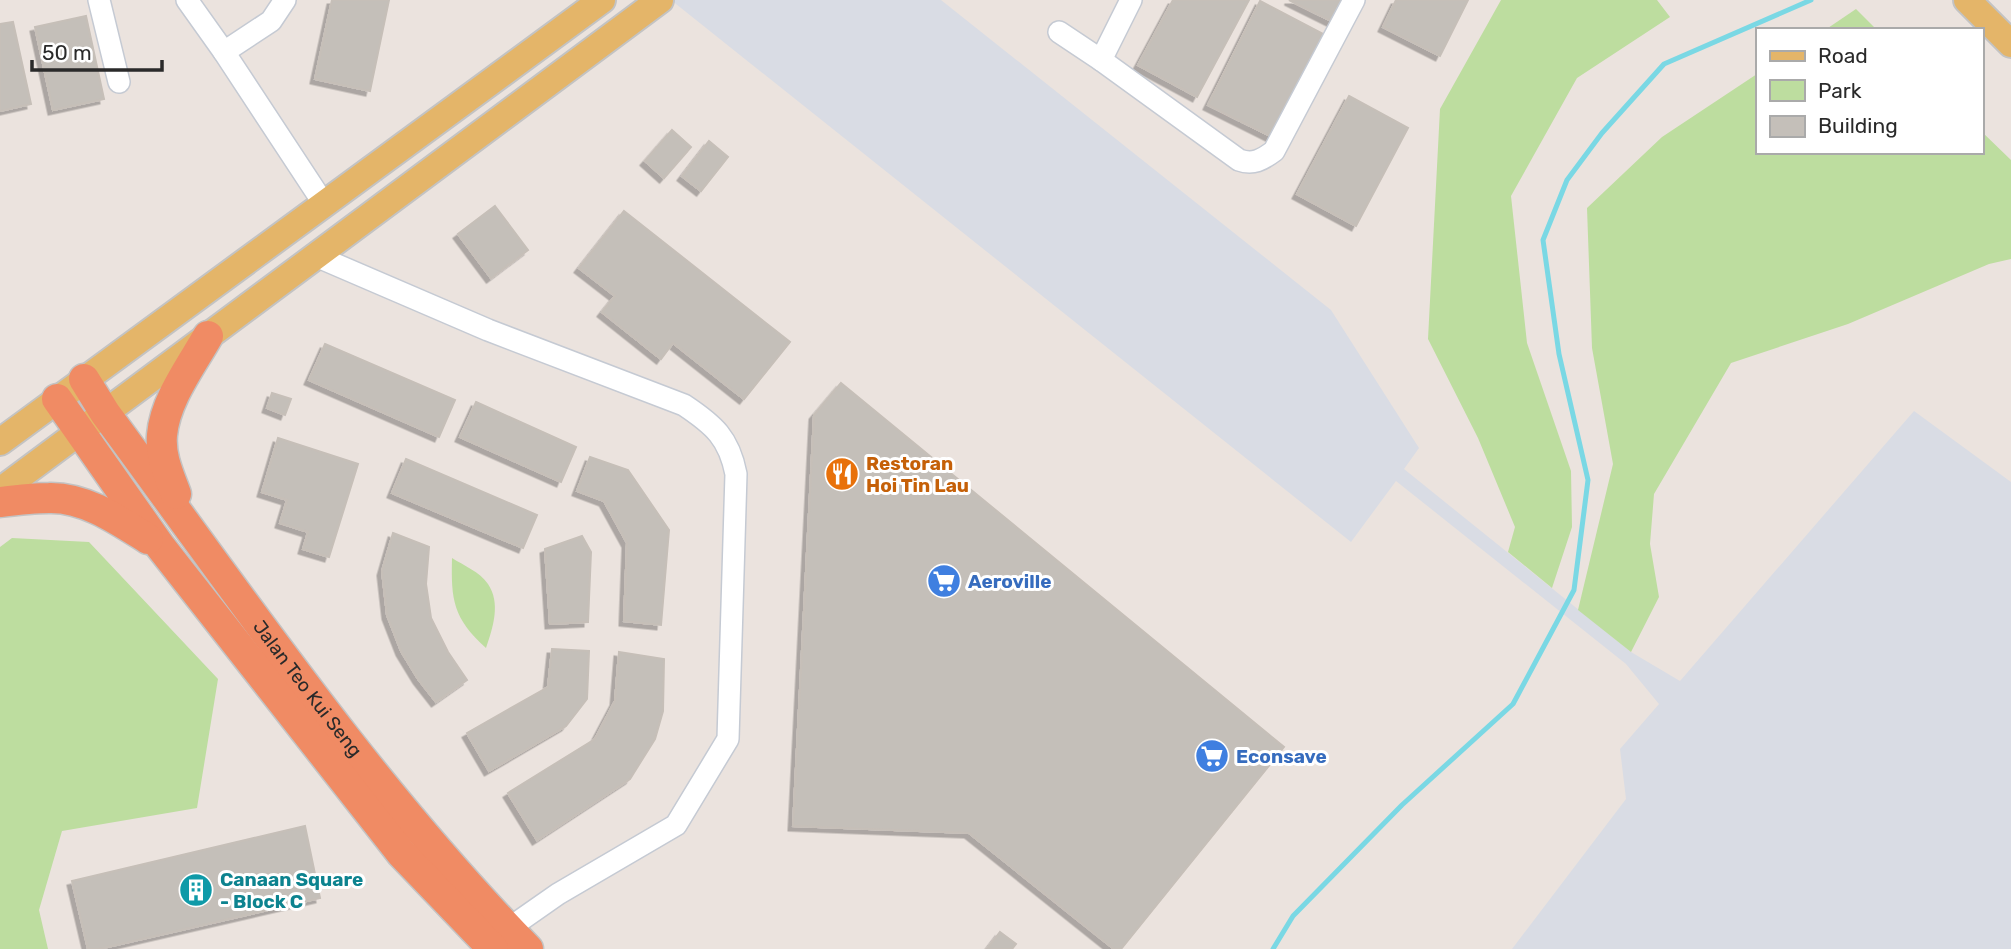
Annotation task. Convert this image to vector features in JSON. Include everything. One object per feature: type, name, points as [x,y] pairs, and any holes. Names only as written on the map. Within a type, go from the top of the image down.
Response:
[{"type":"highway","points":[[189,528],[164,461],[162,435],[172,401],[208,336]]},
{"type":"highway","name":"Jalan Teo Kui Seng","points":[[84,379],[105,413],[350,746],[509,942]]},
{"type":"highway","name":"Jalan Teo Kui Seng","points":[[57,399],[160,546],[401,853],[509,942]]},
{"type":"highway","points":[[0,502],[51,497],[78,502],[111,516],[160,546]]},
{"type":"main road","points":[[0,442],[602,0]]},
{"type":"main road","points":[[0,491],[660,0]]},
{"type":"main road","points":[[1967,0],[2011,44]]},
{"type":"street","points":[[99,0],[119,82]]},
{"type":"street","points":[[187,0],[324,204]]},
{"type":"street","points":[[224,52],[271,21],[285,0]]},
{"type":"street","points":[[1101,60],[1131,0]]},
{"type":"street","points":[[1059,32],[1239,160],[1247,163],[1256,162],[1274,151],[1354,0]]},
{"type":"street","points":[[316,256],[488,330],[684,405],[721,433],[733,456],[736,474],[728,739],[676,825],[558,894],[509,942]]},
{"type":"shaded area","points":[[671,0],[941,0],[1331,310],[1419,448],[1404,469],[1631,652],[1680,681],[1914,411],[2011,482],[2011,949],[1512,949],[1626,799],[1620,749],[1659,704],[1626,664],[1396,481],[1351,542]]},
{"type":"green space","points":[[1501,0],[1657,0],[1670,17],[1577,78],[1511,196],[1527,343],[1571,471],[1572,527],[1552,588],[1508,552],[1515,527],[1478,438],[1428,339],[1440,109]]},
{"type":"green space","points":[[1856,9],[1875,28],[1828,28]]},
{"type":"green space","points":[[1756,75],[1756,154],[1983,154],[1983,133],[2011,160],[2011,259],[1989,264],[1848,324],[1731,363],[1654,494],[1650,544],[1659,597],[1631,652],[1578,610],[1613,464],[1592,348],[1587,208],[1662,137]]},
{"type":"green space","points":[[12,538],[89,542],[218,679],[197,808],[62,831],[39,910],[48,949],[0,949],[0,547]]},
{"type":"green space","points":[[452,558],[481,576],[492,591],[495,607],[486,648],[467,627],[456,608],[452,586]]},
{"type":"building","points":[[332,0],[389,0],[370,91],[315,79]]},
{"type":"building","points":[[1173,0],[1249,0],[1197,97],[1138,65]]},
{"type":"building","points":[[1289,0],[1343,0],[1333,22]]},
{"type":"building","points":[[1396,0],[1468,0],[1440,56],[1383,27]]},
{"type":"building","points":[[1260,1],[1323,34],[1272,137],[1208,105]]},
{"type":"building","points":[[86,16],[104,99],[53,110],[35,27]]},
{"type":"building","points":[[13,22],[31,104],[0,111],[0,24]]},
{"type":"building","points":[[1349,96],[1408,128],[1356,226],[1297,194]]},
{"type":"building","points":[[672,130],[691,147],[664,178],[645,161]]},
{"type":"building","points":[[709,141],[728,157],[701,191],[682,176]]},
{"type":"building","points":[[495,206],[528,250],[491,278],[458,234]]},
{"type":"building","points":[[624,211],[790,342],[744,399],[673,343],[661,359],[602,312],[615,296],[579,268]]},
{"type":"building","points":[[325,344],[455,400],[439,437],[309,380]]},
{"type":"building","name":"Aeroville","points":[[841,383],[1284,747],[1121,949],[1114,949],[969,833],[793,826],[814,415]]},
{"type":"building","points":[[272,393],[291,399],[285,415],[267,408]]},
{"type":"building","points":[[476,402],[576,447],[561,482],[460,437]]},
{"type":"building","points":[[278,438],[358,464],[329,557],[303,549],[308,532],[280,523],[287,500],[262,492]]},
{"type":"building","points":[[590,457],[628,470],[669,530],[661,625],[624,621],[627,543],[604,501],[577,491]]},
{"type":"building","points":[[406,459],[537,515],[523,548],[392,493]]},
{"type":"building","points":[[393,533],[429,547],[426,584],[431,618],[448,652],[467,680],[436,702],[401,651],[387,615],[382,571]]},
{"type":"building","points":[[582,536],[591,552],[588,622],[550,624],[545,549]]},
{"type":"building","points":[[552,649],[589,651],[587,699],[566,726],[489,771],[467,733],[548,687]]},
{"type":"building","points":[[619,652],[664,659],[663,711],[655,739],[630,779],[537,840],[508,793],[595,739],[615,701]]},
{"type":"building","name":"Canaan Square - Block C","points":[[305,826],[320,898],[99,949],[88,949],[72,881]]},
{"type":"building","points":[[1000,932],[1016,944],[1012,949],[987,949]]},
{"type":"waterway","points":[[1273,949],[1293,916],[1402,805],[1513,704],[1574,590],[1588,480],[1559,354],[1543,240],[1567,180],[1602,133],[1664,64],[1811,0]]},
{"type":"place","name":"Restoran Hoi Tin Lau","points":[[842,474]]},
{"type":"place","name":"Aeroville","points":[[944,581]]},
{"type":"place","name":"Econsave","points":[[1212,756]]},
{"type":"place","name":"Canaan Square - Block C","points":[[196,890]]}]
